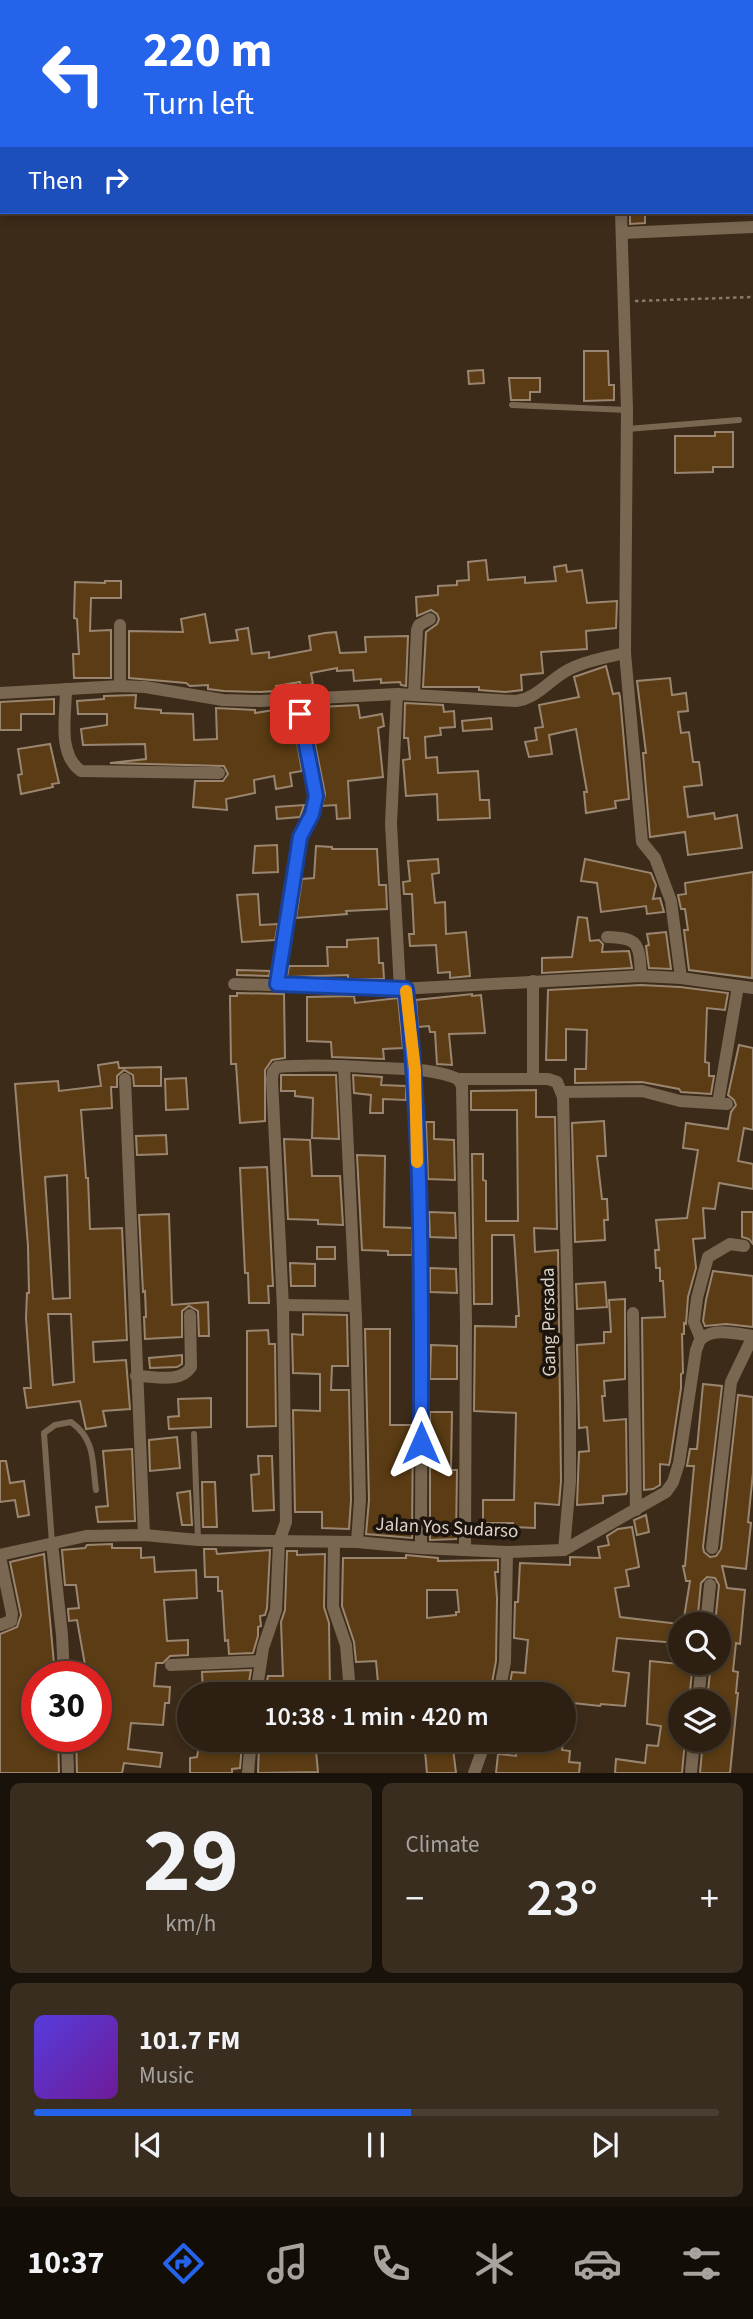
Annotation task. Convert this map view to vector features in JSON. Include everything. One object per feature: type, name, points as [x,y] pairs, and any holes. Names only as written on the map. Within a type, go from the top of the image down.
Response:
[{"type":"street","points":[[621,214],[627,410],[625,653],[641,837],[657,863],[671,901],[681,978]]},
{"type":"street","points":[[622,233],[753,227]]},
{"type":"street","points":[[414,695],[417,630],[419,625],[430,619]]},
{"type":"street","points":[[120,625],[120,686]]},
{"type":"street","points":[[0,693],[120,686],[145,687],[223,699],[298,700],[397,694],[526,700],[575,666],[625,653]]},
{"type":"street","points":[[66,690],[66,751],[74,766],[81,771],[219,774]]},
{"type":"street","points":[[397,694],[391,840],[403,989],[415,1070],[421,1311],[421,1548]]},
{"type":"street","points":[[277,984],[302,832],[312,814],[316,796],[298,700]]},
{"type":"street","points":[[607,937],[628,938],[634,942],[639,948],[641,975]]},
{"type":"street","points":[[234,984],[403,989],[641,975],[753,988]]},
{"type":"street","points":[[533,981],[533,1079]]},
{"type":"street","points":[[258,1682],[276,1610],[279,1542],[286,1522],[283,1310],[273,1072],[277,1066],[415,1070],[458,1079],[548,1079],[556,1082],[562,1092],[642,1091],[680,1101],[722,1103],[738,986]]},
{"type":"street","points":[[344,1066],[355,1311],[360,1500],[357,1542]]},
{"type":"street","points":[[125,1079],[144,1535]]},
{"type":"street","points":[[458,1079],[462,1096],[466,1322],[465,1550]]},
{"type":"street","name":"Gang Persada","points":[[562,1092],[570,1400],[570,1481],[564,1550]]},
{"type":"street","points":[[712,1548],[726,1445],[731,1382],[753,1336],[712,1333],[701,1339],[694,1322],[696,1298],[708,1257],[730,1244],[744,1246]]},
{"type":"street","points":[[283,1310],[355,1311]]},
{"type":"street","points":[[633,1313],[636,1510]]},
{"type":"street","points":[[136,1376],[178,1377],[189,1371],[190,1315]]},
{"type":"street","name":"Jalan Yos Sudarso","points":[[0,1556],[86,1536],[144,1535],[198,1540],[357,1542],[507,1552],[564,1550],[666,1492],[673,1482],[679,1463],[696,1350],[701,1339]]},
{"type":"street","points":[[334,1542],[333,1607],[346,1645],[349,1682]]},
{"type":"street","points":[[52,1543],[63,1661]]},
{"type":"street","points":[[501,1682],[505,1662],[507,1552]]},
{"type":"street","points":[[0,1556],[12,1617],[11,1621],[0,1625]]},
{"type":"street","points":[[707,1612],[710,1585]]},
{"type":"street","points":[[171,1665],[261,1661]]},
{"type":"street","points":[[67,1752],[68,1773]]},
{"type":"street","points":[[248,1773],[250,1752]]},
{"type":"street","points":[[474,1773],[482,1752]]},
{"type":"street","points":[[691,1773],[693,1752]]},
{"type":"lane","points":[[512,405],[627,410]]},
{"type":"lane","points":[[627,429],[739,420]]},
{"type":"lane","points":[[52,1543],[44,1433],[50,1427],[71,1422],[86,1434],[96,1490]]},
{"type":"lane","points":[[194,1434],[198,1540]]},
{"type":"path","points":[[625,301],[753,297]]},
{"type":"building","points":[[630,214],[645,214],[645,223],[630,224]]},
{"type":"building","points":[[584,351],[608,351],[609,385],[614,385],[614,400],[584,401]]},
{"type":"building","points":[[483,370],[484,383],[469,384],[468,371]]},
{"type":"building","points":[[509,378],[540,378],[540,392],[530,392],[530,400],[511,400]]},
{"type":"building","points":[[715,432],[733,432],[733,467],[713,467],[713,472],[675,473],[675,436],[715,436]]},
{"type":"building","points":[[486,560],[488,580],[525,577],[525,583],[556,581],[554,567],[566,565],[567,572],[582,570],[587,603],[617,601],[616,628],[586,631],[587,649],[541,652],[543,673],[521,675],[522,690],[505,692],[479,690],[479,687],[423,687],[426,632],[437,624],[439,619],[431,610],[417,616],[416,597],[438,595],[438,586],[457,585],[457,581],[469,580],[468,562]]},
{"type":"building","points":[[121,581],[121,598],[91,598],[90,631],[111,630],[111,678],[74,678],[73,654],[79,654],[77,619],[74,618],[75,582]]},
{"type":"building","points":[[205,614],[210,643],[238,640],[236,630],[248,628],[252,654],[269,652],[269,658],[311,650],[309,636],[325,633],[336,632],[340,653],[366,652],[365,637],[408,636],[406,686],[400,682],[381,683],[381,679],[354,681],[353,670],[337,671],[337,668],[311,673],[313,684],[301,687],[300,682],[276,686],[276,691],[260,692],[224,691],[208,689],[208,685],[190,686],[186,683],[129,678],[129,631],[183,632],[181,619]]},
{"type":"building","points":[[606,666],[613,694],[619,693],[620,697],[629,799],[615,801],[616,808],[586,813],[584,792],[587,792],[576,729],[549,735],[552,754],[529,757],[525,742],[537,740],[535,728],[543,727],[539,705],[579,697],[574,677]]},
{"type":"building","points":[[670,678],[672,695],[686,693],[688,711],[678,712],[681,733],[689,732],[693,762],[699,762],[702,785],[684,787],[688,817],[714,813],[715,819],[737,815],[742,848],[688,855],[685,832],[650,837],[643,753],[646,753],[637,681]]},
{"type":"building","points":[[136,695],[135,708],[161,710],[161,713],[193,714],[194,740],[217,739],[216,708],[255,710],[255,713],[280,709],[284,733],[295,731],[302,771],[290,773],[292,786],[276,789],[274,776],[254,780],[255,793],[226,799],[227,810],[193,807],[195,781],[223,781],[228,774],[224,766],[110,763],[146,759],[145,744],[83,745],[81,729],[107,725],[107,714],[78,714],[77,701],[104,699],[104,696]]},
{"type":"building","points":[[54,699],[54,714],[21,714],[21,730],[0,730],[0,702]]},
{"type":"building","points":[[405,703],[443,705],[444,712],[454,711],[455,727],[440,728],[441,735],[425,737],[426,758],[437,757],[438,773],[478,771],[480,800],[489,800],[490,818],[438,820],[437,794],[406,796],[403,760],[410,759],[408,738],[404,738]]},
{"type":"building","points":[[358,705],[360,718],[382,714],[384,726],[378,728],[383,777],[348,781],[350,818],[337,819],[336,805],[322,806],[325,794],[309,713],[320,711],[319,707]]},
{"type":"building","points":[[491,718],[492,729],[463,731],[462,721]]},
{"type":"building","points":[[50,744],[59,783],[52,784],[53,787],[21,794],[18,775],[22,774],[18,749]]},
{"type":"building","points":[[304,805],[300,817],[277,819],[276,807]]},
{"type":"building","points":[[277,845],[278,872],[253,873],[255,846]]},
{"type":"building","points":[[316,846],[332,849],[377,849],[379,885],[386,885],[387,909],[296,918],[302,879],[314,878]]},
{"type":"building","points":[[438,859],[439,873],[432,874],[435,903],[445,902],[446,934],[466,932],[470,976],[450,978],[450,972],[438,973],[436,945],[410,946],[409,934],[414,934],[412,894],[404,894],[403,882],[410,881],[408,861]]},
{"type":"building","points":[[585,859],[651,873],[656,885],[653,899],[660,898],[664,912],[647,914],[646,906],[601,912],[597,883],[581,881]]},
{"type":"building","points":[[753,872],[752,978],[689,970],[684,930],[688,930],[685,909],[681,909],[678,895],[686,894],[685,883]]},
{"type":"building","points":[[258,894],[260,925],[278,924],[275,940],[242,942],[237,895]]},
{"type":"building","points":[[578,917],[587,918],[590,941],[599,940],[603,944],[602,952],[629,951],[632,968],[542,973],[542,958],[572,957]]},
{"type":"building","points":[[666,932],[671,969],[649,968],[647,934]]},
{"type":"building","points":[[378,938],[379,963],[383,963],[384,979],[348,979],[348,975],[287,977],[289,966],[328,966],[327,947],[347,947],[347,940]]},
{"type":"building","points":[[237,970],[270,971],[269,976],[237,975]]},
{"type":"building","points":[[641,985],[728,993],[725,1010],[707,1008],[705,1062],[709,1063],[709,1076],[714,1076],[711,1094],[681,1092],[679,1089],[642,1082],[575,1083],[575,1069],[586,1069],[587,1030],[566,1029],[566,1060],[546,1060],[548,990]]},
{"type":"building","points":[[237,993],[284,994],[285,1058],[272,1060],[265,1070],[265,1121],[240,1123],[236,1064],[231,1064],[230,996],[237,996]]},
{"type":"building","points":[[481,995],[485,1033],[449,1034],[452,1065],[437,1064],[435,1032],[430,1032],[429,1026],[418,1027],[416,1000]]},
{"type":"building","points":[[354,996],[355,1003],[398,998],[403,1048],[383,1049],[384,1059],[332,1057],[331,1042],[307,1041],[307,997]]},
{"type":"building","points":[[739,1045],[753,1048],[753,1130],[744,1128],[738,1161],[753,1164],[753,1189],[719,1183],[715,1209],[703,1208],[705,1238],[693,1239],[696,1268],[682,1334],[683,1373],[670,1461],[669,1465],[660,1464],[660,1485],[644,1490],[642,1318],[665,1317],[663,1281],[660,1281],[660,1268],[656,1268],[655,1250],[659,1250],[656,1220],[687,1218],[698,1150],[683,1148],[686,1123],[728,1129],[731,1112],[736,1105],[728,1095]]},
{"type":"building","points":[[118,1062],[119,1068],[161,1067],[161,1086],[134,1086],[133,1075],[124,1070],[117,1076],[117,1087],[111,1087],[112,1108],[81,1110],[90,1229],[122,1228],[127,1340],[93,1342],[94,1362],[126,1360],[130,1409],[103,1411],[106,1426],[86,1429],[80,1401],[27,1408],[24,1388],[31,1388],[26,1318],[29,1293],[28,1246],[15,1084],[58,1081],[59,1091],[101,1086],[98,1065]],"holes":[[[67,1175],[70,1298],[53,1299],[45,1177]],[[48,1314],[71,1314],[74,1382],[53,1385]]]},
{"type":"building","points":[[281,1075],[336,1075],[339,1139],[312,1138],[313,1098],[295,1096],[295,1091],[281,1091]]},
{"type":"building","points":[[353,1075],[382,1077],[381,1085],[406,1086],[406,1100],[383,1099],[383,1113],[370,1113],[371,1095],[354,1093]]},
{"type":"building","points":[[186,1078],[188,1109],[166,1110],[165,1079]]},
{"type":"building","points":[[536,1090],[536,1117],[555,1117],[557,1229],[534,1228],[535,1252],[558,1250],[561,1481],[559,1505],[535,1503],[535,1528],[513,1527],[513,1523],[483,1523],[483,1500],[514,1500],[516,1413],[474,1411],[475,1326],[516,1327],[516,1316],[519,1316],[514,1235],[492,1235],[492,1304],[474,1304],[472,1154],[483,1154],[486,1221],[518,1221],[517,1110],[471,1110],[471,1091]]},
{"type":"building","points":[[604,1121],[606,1156],[597,1156],[602,1199],[607,1199],[605,1240],[575,1242],[572,1123]]},
{"type":"building","points":[[426,1122],[434,1122],[434,1139],[454,1140],[455,1180],[428,1179]]},
{"type":"building","points":[[166,1135],[167,1154],[137,1155],[136,1136]]},
{"type":"building","points":[[284,1139],[310,1140],[312,1176],[340,1176],[343,1225],[318,1224],[318,1220],[288,1219]]},
{"type":"building","points":[[357,1155],[385,1156],[384,1227],[412,1228],[412,1255],[388,1255],[388,1251],[362,1250]]},
{"type":"building","points":[[267,1167],[273,1286],[268,1286],[269,1303],[249,1303],[240,1168]]},
{"type":"building","points":[[429,1212],[455,1213],[456,1238],[430,1237]]},
{"type":"building","points":[[742,1212],[753,1212],[753,1244],[742,1237]]},
{"type":"building","points":[[169,1214],[172,1305],[208,1302],[209,1336],[199,1336],[198,1311],[189,1306],[182,1311],[182,1337],[145,1339],[145,1291],[143,1292],[139,1215]]},
{"type":"building","points":[[317,1247],[335,1247],[335,1259],[317,1259]]},
{"type":"building","points":[[290,1263],[315,1264],[315,1286],[291,1286]]},
{"type":"building","points":[[430,1268],[456,1269],[457,1293],[430,1292]]},
{"type":"building","points":[[713,1271],[753,1276],[753,1327],[726,1324],[705,1326],[703,1321],[706,1300]]},
{"type":"building","points":[[605,1282],[607,1307],[577,1309],[576,1284]]},
{"type":"building","points":[[625,1299],[625,1379],[604,1381],[605,1396],[602,1396],[604,1421],[626,1419],[627,1491],[626,1494],[603,1496],[603,1503],[577,1505],[579,1452],[589,1451],[587,1427],[579,1428],[577,1345],[604,1343],[604,1332],[611,1332],[609,1300]]},
{"type":"building","points":[[303,1314],[347,1315],[348,1366],[332,1366],[331,1390],[349,1390],[349,1529],[322,1528],[322,1512],[295,1512],[293,1410],[320,1411],[320,1374],[293,1373],[292,1334],[303,1335]]},
{"type":"building","points":[[365,1329],[390,1329],[390,1425],[413,1425],[412,1538],[366,1534],[369,1500]]},
{"type":"building","points":[[268,1330],[269,1344],[275,1344],[276,1426],[247,1427],[247,1331]]},
{"type":"building","points":[[431,1345],[457,1346],[457,1379],[430,1379]]},
{"type":"building","points":[[182,1355],[182,1364],[177,1367],[150,1368],[149,1358]]},
{"type":"building","points":[[703,1384],[722,1386],[703,1547],[710,1557],[716,1556],[721,1549],[738,1395],[753,1397],[753,1473],[748,1522],[751,1523],[746,1569],[722,1566],[727,1588],[745,1590],[740,1644],[736,1643],[733,1671],[738,1672],[738,1693],[730,1773],[700,1773],[702,1752],[731,1752],[731,1689],[708,1689],[710,1675],[731,1675],[731,1612],[716,1612],[719,1585],[715,1578],[707,1577],[701,1583],[698,1612],[685,1612],[690,1581],[686,1581],[683,1566],[694,1466],[687,1466],[690,1449],[697,1449]]},
{"type":"building","points":[[211,1398],[211,1427],[169,1429],[168,1417],[179,1416],[178,1399]]},
{"type":"building","points":[[430,1412],[452,1412],[451,1470],[457,1470],[456,1539],[430,1540]]},
{"type":"building","points":[[177,1437],[180,1468],[150,1471],[149,1440]]},
{"type":"building","points":[[132,1449],[135,1521],[98,1522],[96,1507],[108,1506],[103,1451]]},
{"type":"building","points":[[258,1456],[272,1456],[274,1510],[253,1511],[251,1475],[259,1474]]},
{"type":"building","points":[[0,1461],[6,1461],[10,1483],[24,1481],[29,1515],[18,1517],[15,1500],[0,1502]]},
{"type":"building","points":[[202,1482],[215,1482],[217,1527],[203,1527]]},
{"type":"building","points":[[190,1491],[192,1525],[182,1525],[177,1493]]},
{"type":"building","points":[[646,1515],[649,1532],[637,1535],[634,1520]]},
{"type":"building","points":[[632,1527],[639,1567],[626,1570],[629,1586],[615,1588],[620,1617],[668,1623],[668,1642],[617,1638],[613,1671],[629,1673],[625,1706],[576,1703],[576,1682],[510,1682],[512,1672],[525,1673],[528,1640],[514,1638],[520,1563],[570,1565],[570,1557],[600,1558],[598,1547],[609,1545],[607,1536],[618,1529]]},
{"type":"building","points":[[112,1544],[112,1548],[141,1548],[141,1558],[154,1557],[155,1572],[196,1570],[197,1598],[164,1600],[167,1641],[188,1640],[188,1655],[170,1656],[163,1663],[156,1663],[154,1686],[170,1687],[163,1725],[131,1723],[128,1749],[162,1753],[160,1767],[124,1763],[122,1773],[77,1773],[76,1752],[112,1752],[112,1661],[84,1661],[77,1620],[69,1621],[68,1609],[79,1608],[76,1585],[65,1585],[62,1550],[85,1548],[87,1545]]},
{"type":"building","points":[[204,1549],[216,1549],[217,1554],[270,1550],[267,1608],[265,1615],[260,1616],[261,1626],[258,1627],[253,1653],[229,1654],[228,1640],[225,1641],[222,1591],[218,1591],[218,1577],[205,1577]]},
{"type":"building","points":[[287,1551],[297,1551],[297,1555],[325,1554],[324,1607],[329,1623],[330,1682],[267,1682],[268,1676],[283,1676],[281,1622],[285,1610]]},
{"type":"building","points":[[44,1554],[54,1661],[21,1661],[21,1752],[58,1752],[59,1773],[0,1773],[0,1634],[17,1627],[21,1615],[10,1562]]},
{"type":"building","points":[[406,1555],[438,1558],[438,1561],[498,1560],[498,1572],[495,1572],[496,1661],[492,1682],[378,1682],[376,1661],[356,1662],[354,1642],[342,1606],[343,1558],[406,1558]],"holes":[[[427,1590],[457,1590],[459,1612],[456,1612],[456,1615],[427,1618]]]},
{"type":"building","points":[[650,1661],[668,1663],[668,1675],[692,1675],[690,1689],[668,1689],[668,1752],[684,1752],[682,1773],[615,1773],[616,1759],[645,1763],[647,1745],[658,1746],[661,1726],[647,1724]]},
{"type":"building","points":[[251,1670],[249,1682],[202,1682],[202,1672]]},
{"type":"building","points":[[198,1752],[241,1752],[240,1768],[232,1769],[232,1773],[190,1773],[190,1758],[197,1757]]},
{"type":"building","points":[[259,1752],[316,1752],[318,1772],[258,1773]]},
{"type":"building","points":[[425,1752],[453,1752],[456,1773],[427,1773]]},
{"type":"building","points":[[516,1752],[570,1752],[569,1762],[580,1763],[579,1773],[496,1773],[498,1754],[516,1756]]},
{"type":"slow traffic","points":[[406,991],[415,1070],[417,1162]]},
{"type":"route","points":[[300,714],[316,796],[312,814],[300,837],[277,984],[406,989],[415,1070],[421,1311],[421,1443]]}]
